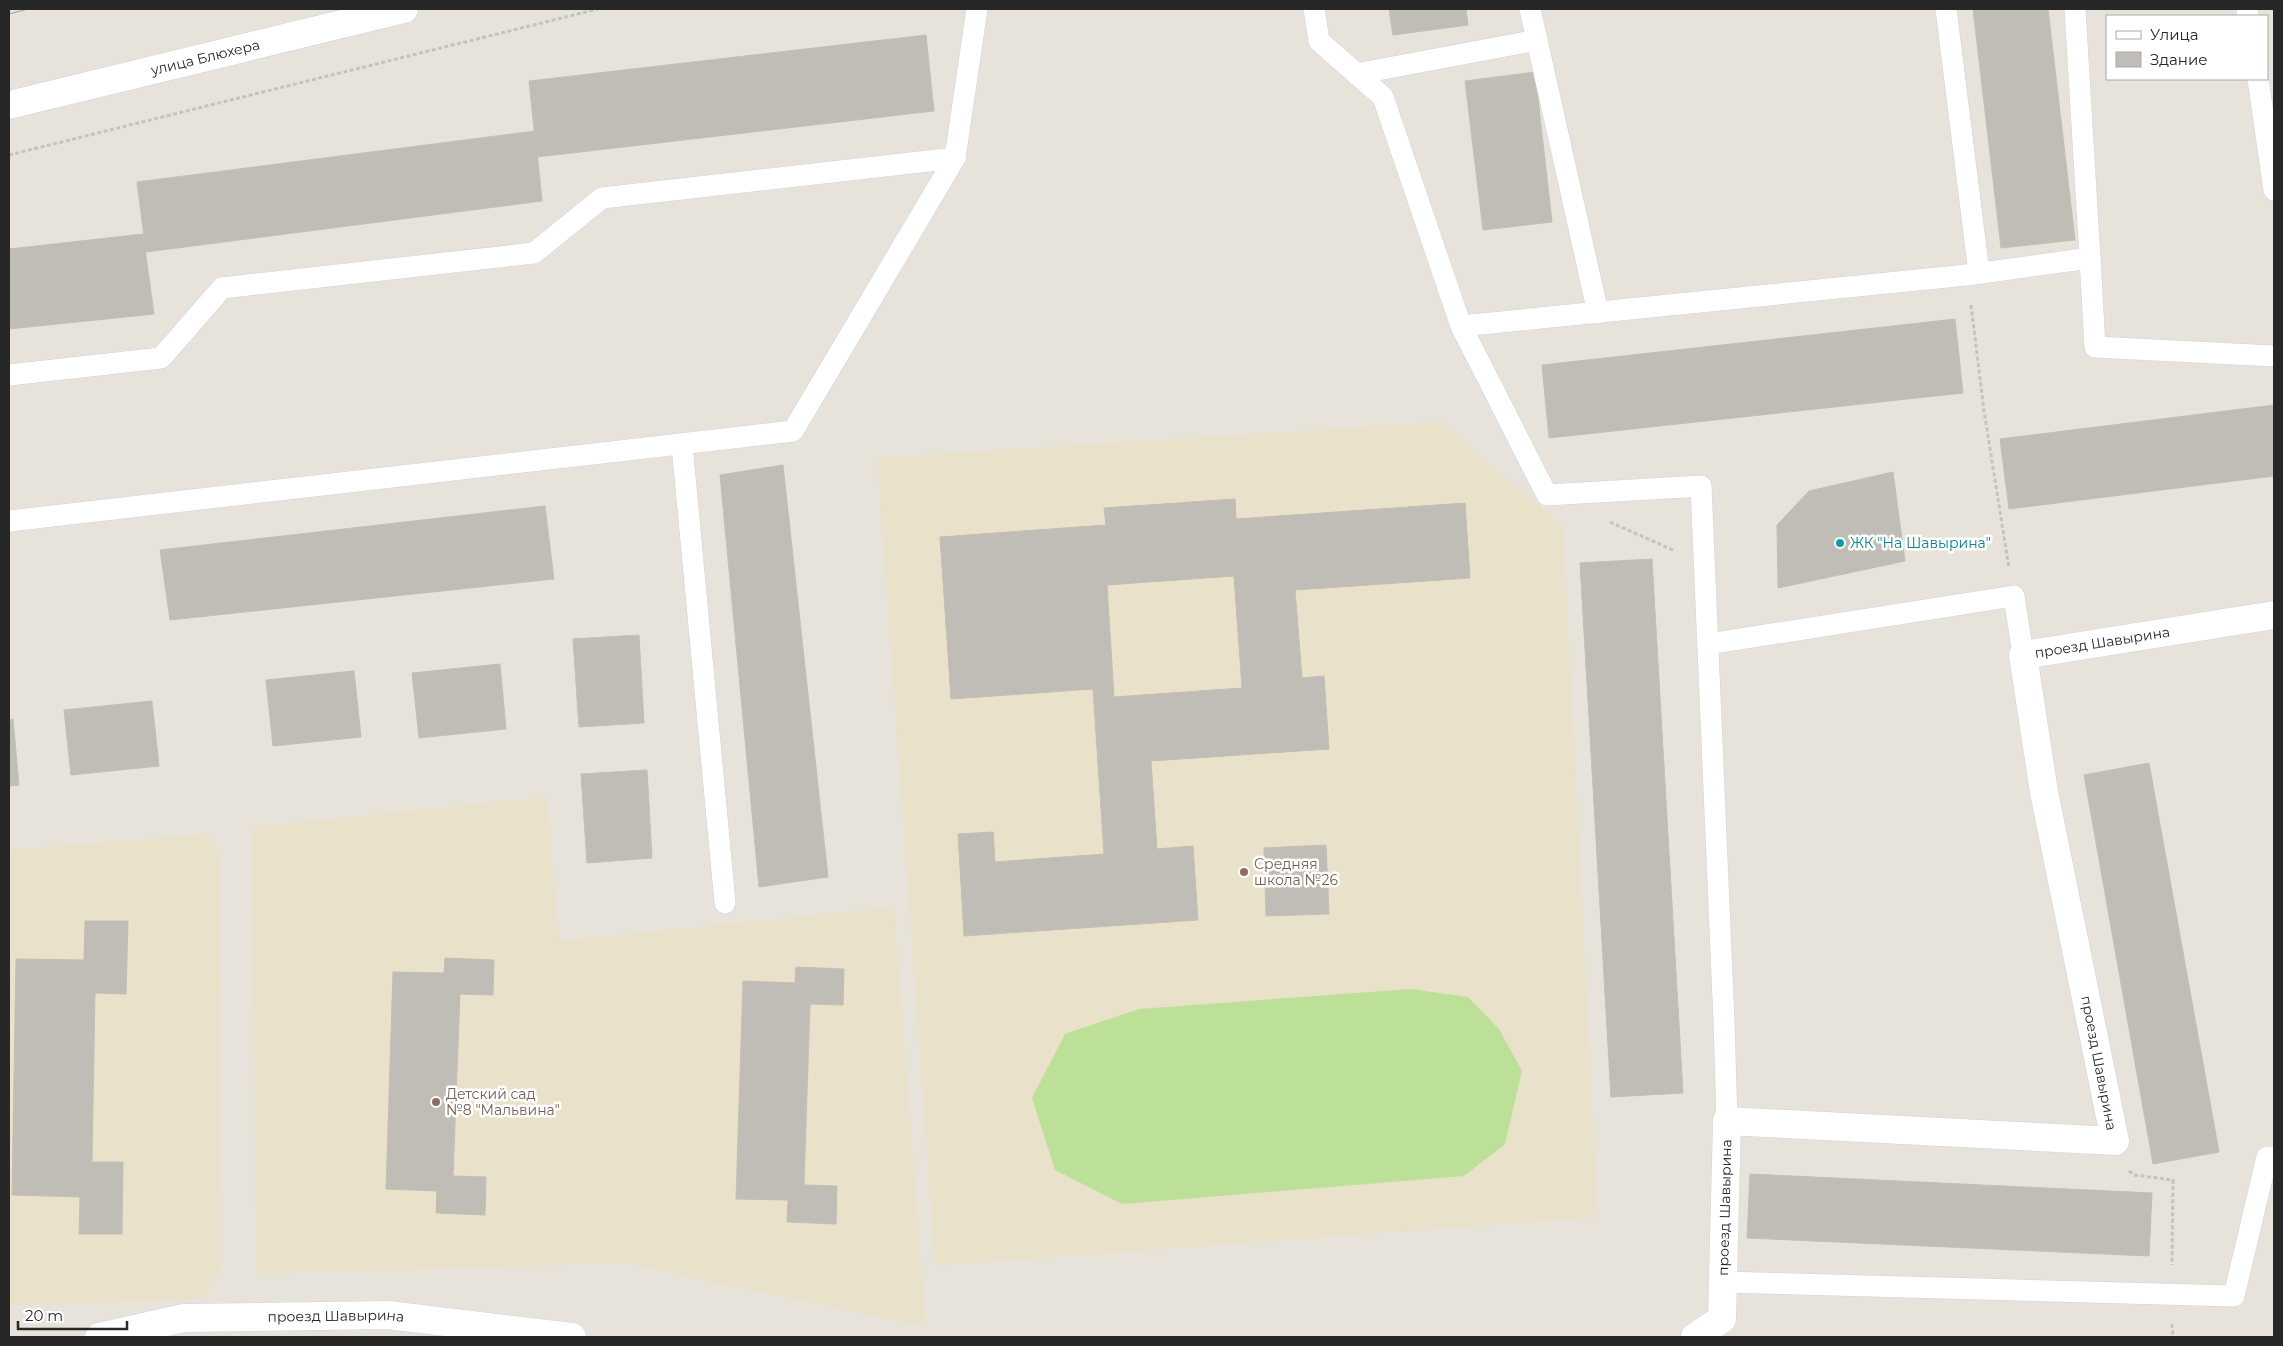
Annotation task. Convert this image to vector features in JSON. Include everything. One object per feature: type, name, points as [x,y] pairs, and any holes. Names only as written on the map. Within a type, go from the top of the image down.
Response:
[{"type":"street","name":"улица Блюхера","points":[[9,105],[404,9]]},
{"type":"street","name":"проезд Шавырина","points":[[1695,1337],[1722,1328],[1727,1121],[2115,1141],[2044,792],[2023,656],[2274,615]]},
{"type":"street","name":"проезд Шавырина","points":[[99,1337],[184,1318],[388,1315],[572,1337]]},
{"type":"lane","points":[[9,521],[793,431],[954,158],[977,9]]},
{"type":"lane","points":[[1314,9],[1319,41],[1383,97],[1461,326],[1547,495],[1701,486],[1727,1121]]},
{"type":"lane","points":[[1530,9],[1598,313]]},
{"type":"lane","points":[[1946,9],[1973,274]]},
{"type":"lane","points":[[2075,9],[2096,347],[2274,356]]},
{"type":"lane","points":[[1356,74],[1537,40]]},
{"type":"lane","points":[[2258,80],[2274,190]]},
{"type":"lane","points":[[9,376],[160,358],[222,288],[534,253],[602,198],[954,158]]},
{"type":"lane","points":[[1461,326],[1973,274],[2090,258]]},
{"type":"lane","points":[[682,444],[725,903]]},
{"type":"lane","points":[[1708,644],[2014,596],[2023,656]]},
{"type":"lane","points":[[1722,1282],[2234,1296],[2267,1157],[2274,1157]]},
{"type":"path","points":[[9,155],[598,9]]},
{"type":"path","points":[[1973,274],[1984,411],[2014,596]]},
{"type":"path","points":[[1608,522],[1705,564]]},
{"type":"path","points":[[2115,1141],[2124,1166],[2134,1176],[2173,1180],[2172,1337]]},
{"type":"shaded area","name":"Средняя школа №26","points":[[1441,422],[1563,527],[1598,1217],[935,1266],[877,458]]},
{"type":"shaded area","points":[[547,797],[559,941],[894,907],[926,1327],[623,1263],[256,1274],[252,827]]},
{"type":"shaded area","points":[[208,834],[220,855],[222,1268],[200,1299],[9,1305],[9,850]]},
{"type":"green space","points":[[1411,989],[1468,997],[1499,1029],[1522,1071],[1505,1144],[1464,1176],[1122,1204],[1055,1170],[1032,1098],[1065,1034],[1139,1009]]},
{"type":"building","points":[[1389,9],[1466,9],[1468,25],[1393,35]]},
{"type":"building","points":[[1973,9],[2048,9],[2075,240],[2001,248]]},
{"type":"building","points":[[926,35],[934,111],[537,157],[529,81]]},
{"type":"building","points":[[1535,72],[1552,222],[1483,230],[1465,81]]},
{"type":"building","points":[[535,131],[542,201],[146,252],[137,182]]},
{"type":"building","points":[[143,234],[154,314],[9,329],[9,249]]},
{"type":"building","points":[[1955,319],[1963,393],[1549,438],[1542,365]]},
{"type":"building","points":[[2274,405],[2274,476],[2009,509],[2000,439]]},
{"type":"building","points":[[783,465],[828,877],[759,887],[720,475]]},
{"type":"building","name":"ЖК \"На Шавырина\"","points":[[1893,472],[1905,561],[1778,588],[1777,525],[1809,491]]},
{"type":"building","points":[[1235,499],[1236,519],[1465,503],[1470,578],[1295,590],[1302,678],[1324,676],[1329,749],[1151,761],[1157,849],[1193,846],[1198,920],[964,936],[958,834],[993,832],[995,862],[1104,854],[1093,689],[951,699],[940,537],[1106,525],[1104,508]],"holes":[[[1234,576],[1242,688],[1114,697],[1107,585]]]},
{"type":"building","points":[[545,506],[554,579],[170,620],[160,550]]},
{"type":"building","points":[[1652,559],[1683,1093],[1611,1097],[1580,563]]},
{"type":"building","points":[[639,635],[644,723],[579,727],[573,639]]},
{"type":"building","points":[[500,664],[506,729],[419,738],[412,673]]},
{"type":"building","points":[[354,671],[361,737],[273,746],[266,680]]},
{"type":"building","points":[[152,701],[159,766],[71,775],[64,710]]},
{"type":"building","points":[[13,719],[19,785],[9,786],[9,720]]},
{"type":"building","points":[[2149,763],[2219,1152],[2153,1164],[2084,775]]},
{"type":"building","points":[[647,770],[652,858],[587,863],[581,774]]},
{"type":"building","points":[[1326,845],[1329,914],[1266,916],[1264,848]]},
{"type":"building","points":[[85,921],[128,921],[126,994],[95,993],[92,1162],[123,1162],[122,1234],[79,1234],[80,1197],[12,1195],[16,959],[84,960]]},
{"type":"building","points":[[445,958],[494,960],[493,995],[460,994],[453,1176],[486,1177],[485,1215],[436,1213],[437,1191],[386,1189],[393,972],[444,973]]},
{"type":"building","points":[[796,967],[844,969],[843,1005],[810,1004],[804,1185],[837,1186],[836,1224],[787,1222],[788,1200],[736,1199],[743,981],[795,983]]},
{"type":"building","points":[[1750,1174],[2152,1193],[2149,1256],[1747,1238]]},
{"type":"tram line","points":[[9,14],[28,9]]},
{"type":"place","name":"ЖК \"На Шавырина\"","points":[[1840,543]]},
{"type":"place","name":"Средняя школа №26","points":[[1244,872]]},
{"type":"place","name":"Детский сад №8 \"Мальвина\"","points":[[436,1102]]}]
